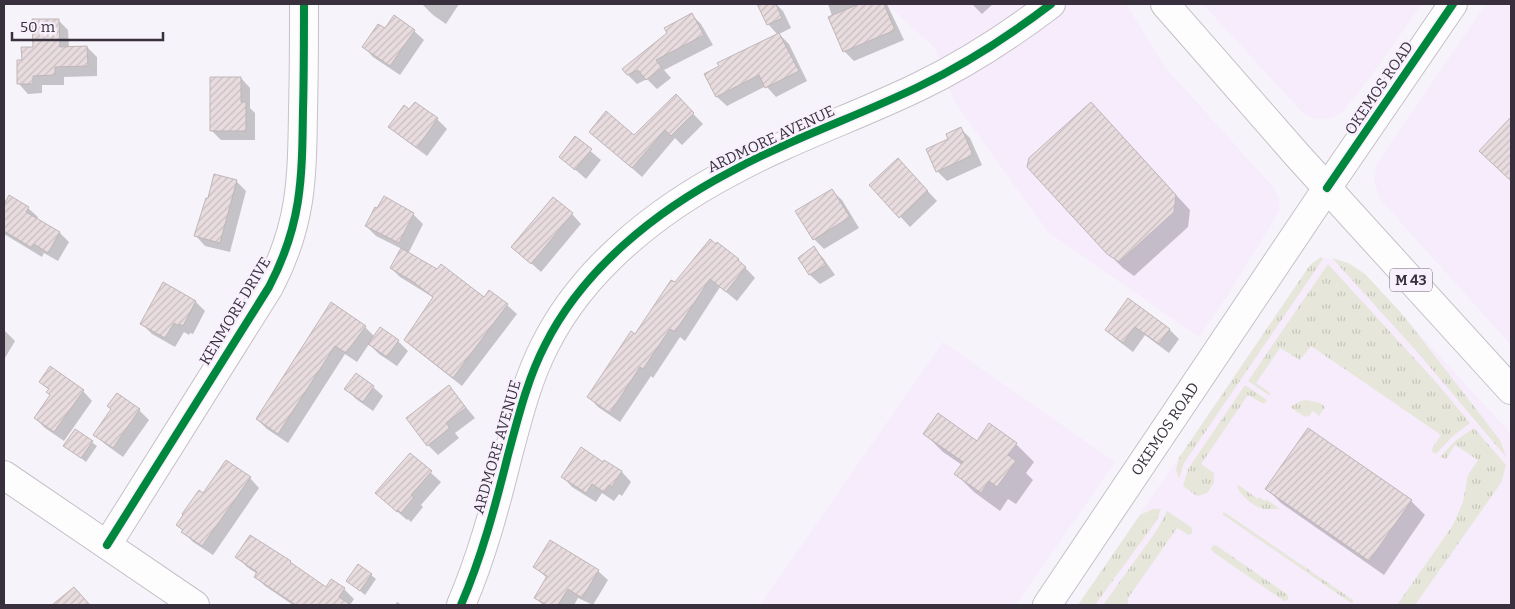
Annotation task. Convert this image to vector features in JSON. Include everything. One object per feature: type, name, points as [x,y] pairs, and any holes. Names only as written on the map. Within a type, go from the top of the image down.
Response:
[{"type":"street","name":"KENMORE DRIVE","points":[[107,545],[269,287],[282,260],[294,225],[301,189],[304,4]]},
{"type":"street","points":[[304,35],[321,4]]},
{"type":"street","name":"ARDMORE AVENUE","points":[[461,605],[485,542],[525,393],[534,368],[545,344],[570,304],[612,257],[641,231],[672,208],[729,172],[918,88],[1002,40],[1051,4]]},
{"type":"street","name":"M 43","points":[[1164,4],[1327,188],[1511,390]]},
{"type":"street","name":"OKEMOS ROAD","points":[[1047,605],[1453,4]]},
{"type":"street","points":[[4,475],[195,605]]},
{"type":"shaded area","points":[[886,4],[1125,4],[1164,66],[1274,188],[1279,198],[1279,212],[1229,293],[1199,337],[1048,232],[954,101],[935,48]]},
{"type":"shaded area","points":[[1203,4],[1422,4],[1371,76],[1344,110],[1336,116],[1317,119],[1308,116],[1300,110]]},
{"type":"shaded area","points":[[1486,4],[1511,4],[1511,345],[1380,199],[1374,181],[1377,164],[1382,156]]},
{"type":"shaded area","points":[[1321,257],[1348,263],[1365,274],[1511,434],[1511,605],[1078,605],[1310,265]]},
{"type":"shaded area","points":[[943,342],[1115,462],[1016,605],[760,605]]},
{"type":"green space","points":[[1321,257],[1323,259],[1184,463],[1179,479],[1176,470],[1179,458],[1310,265]]},
{"type":"green space","points":[[1332,258],[1348,263],[1365,274],[1403,315],[1500,440],[1506,457],[1419,354]]},
{"type":"green space","points":[[1328,264],[1435,381],[1470,423],[1452,437],[1436,454],[1432,452],[1432,449],[1441,435],[1311,346],[1300,360],[1280,348],[1256,383],[1269,392],[1270,396],[1248,381]]},
{"type":"green space","points":[[1245,385],[1267,400],[1265,403],[1262,403],[1248,395],[1201,464],[1214,473],[1214,483],[1207,493],[1197,496],[1183,486],[1188,469]]},
{"type":"green space","points":[[1307,400],[1320,403],[1325,407],[1319,416],[1313,411],[1308,417],[1306,415],[1305,417],[1290,407]]},
{"type":"green space","points":[[1474,428],[1506,465],[1501,483],[1415,605],[1397,605],[1453,525],[1463,502],[1468,475],[1478,460],[1455,445],[1446,459],[1440,457],[1455,441]]},
{"type":"green space","points":[[1237,484],[1258,499],[1259,497],[1265,501],[1266,499],[1280,509],[1264,509],[1256,506],[1242,495]]},
{"type":"green space","points":[[1153,509],[1161,509],[1157,520],[1095,605],[1078,605],[1140,515]]},
{"type":"green space","points":[[1167,511],[1191,527],[1192,533],[1189,535],[1177,528],[1128,598],[1128,605],[1103,605],[1157,530]]},
{"type":"green space","points":[[1224,512],[1353,600],[1353,602],[1351,603],[1222,514]]},
{"type":"green space","points":[[1213,545],[1288,595],[1288,600],[1284,601],[1213,552],[1211,549]]},
{"type":"building","points":[[757,4],[776,4],[782,18],[767,25]]},
{"type":"building","points":[[859,4],[884,4],[895,30],[843,52],[828,17]]},
{"type":"building","points":[[692,13],[704,35],[656,60],[662,68],[646,80],[638,70],[627,75],[622,69],[667,33],[664,28]]},
{"type":"building","points":[[394,15],[415,30],[390,66],[362,47],[378,24],[385,28]]},
{"type":"building","points":[[32,19],[59,19],[60,47],[87,46],[88,66],[55,67],[55,75],[33,76],[33,84],[17,84],[17,60],[22,60],[21,47],[33,47]]},
{"type":"building","points":[[779,33],[799,71],[765,88],[759,75],[716,97],[704,74],[719,66],[717,63]]},
{"type":"building","points":[[210,77],[241,77],[241,102],[246,102],[246,131],[210,131]]},
{"type":"building","points":[[676,94],[694,113],[671,136],[665,130],[632,168],[589,132],[606,111],[634,135]]},
{"type":"building","points":[[415,102],[438,118],[417,148],[388,127],[404,105],[409,109]]},
{"type":"building","points":[[1091,102],[1176,195],[1174,212],[1119,262],[1107,254],[1027,167],[1029,158]]},
{"type":"building","points":[[1511,117],[1511,181],[1479,151]]},
{"type":"building","points":[[961,127],[973,155],[936,172],[926,149],[948,139],[946,134]]},
{"type":"building","points":[[575,136],[592,149],[575,170],[559,157]]},
{"type":"building","points":[[898,158],[928,191],[899,218],[869,185]]},
{"type":"building","points":[[214,174],[237,180],[220,243],[194,236],[206,198],[208,198]]},
{"type":"building","points":[[832,189],[850,217],[813,240],[795,211]]},
{"type":"building","points":[[9,195],[29,207],[26,212],[60,232],[48,253],[34,244],[32,248],[4,231],[4,205]]},
{"type":"building","points":[[384,196],[414,213],[399,243],[365,226],[375,207],[377,208]]},
{"type":"building","points":[[553,197],[573,213],[531,264],[511,247]]},
{"type":"building","points":[[710,239],[716,244],[717,242],[739,259],[746,267],[726,292],[710,279],[675,332],[670,329],[643,369],[640,367],[610,413],[587,397],[631,331],[635,334],[671,280],[675,282]]},
{"type":"building","points":[[814,246],[826,265],[809,275],[798,258]]},
{"type":"building","points":[[401,248],[437,269],[441,264],[484,297],[489,290],[508,304],[453,378],[404,340],[433,297],[412,281],[390,268]]},
{"type":"building","points":[[163,282],[196,301],[183,326],[174,323],[165,338],[140,324]]},
{"type":"building","points":[[1128,298],[1170,329],[1159,344],[1135,327],[1123,343],[1105,330]]},
{"type":"building","points":[[331,302],[366,326],[346,353],[335,346],[278,434],[256,419]]},
{"type":"building","points":[[380,327],[399,340],[387,357],[368,344]]},
{"type":"building","points":[[50,366],[84,390],[54,432],[34,418],[50,395],[46,392],[49,389],[39,382]]},
{"type":"building","points":[[356,373],[374,386],[363,402],[344,389]]},
{"type":"building","points":[[449,385],[466,408],[446,423],[450,428],[427,446],[406,418]]},
{"type":"building","points":[[117,393],[140,409],[113,448],[93,435],[111,409],[107,406]]},
{"type":"building","points":[[938,413],[977,441],[989,423],[1017,443],[1008,455],[1016,461],[997,487],[989,481],[981,493],[954,474],[963,462],[923,434]]},
{"type":"building","points":[[1308,428],[1412,500],[1369,561],[1265,489]]},
{"type":"building","points":[[75,429],[93,441],[81,458],[63,446]]},
{"type":"building","points":[[581,447],[603,462],[604,460],[622,471],[612,487],[609,485],[604,492],[592,484],[586,493],[561,477]]},
{"type":"building","points":[[410,453],[432,471],[411,495],[414,497],[401,513],[398,510],[397,512],[375,493]]},
{"type":"building","points":[[226,460],[251,477],[202,546],[181,532],[183,530],[176,525],[199,490],[203,493]]},
{"type":"building","points":[[250,535],[291,561],[326,587],[331,579],[345,588],[339,597],[351,605],[296,605],[254,577],[257,572],[235,557]]},
{"type":"building","points":[[550,540],[599,570],[582,598],[568,589],[558,605],[547,605],[534,598],[547,576],[533,567]]},
{"type":"building","points":[[358,564],[372,574],[360,591],[346,581]]},
{"type":"building","points":[[74,587],[90,605],[52,605]]},
{"type":"cycle path","points":[[107,545],[269,287],[280,264],[294,222],[301,180],[304,4]]},
{"type":"cycle path","points":[[461,605],[488,531],[519,413],[533,372],[545,345],[561,317],[601,267],[649,224],[702,188],[776,149],[895,98],[936,78],[987,49],[1051,4]]},
{"type":"cycle path","points":[[1327,188],[1453,4]]}]
